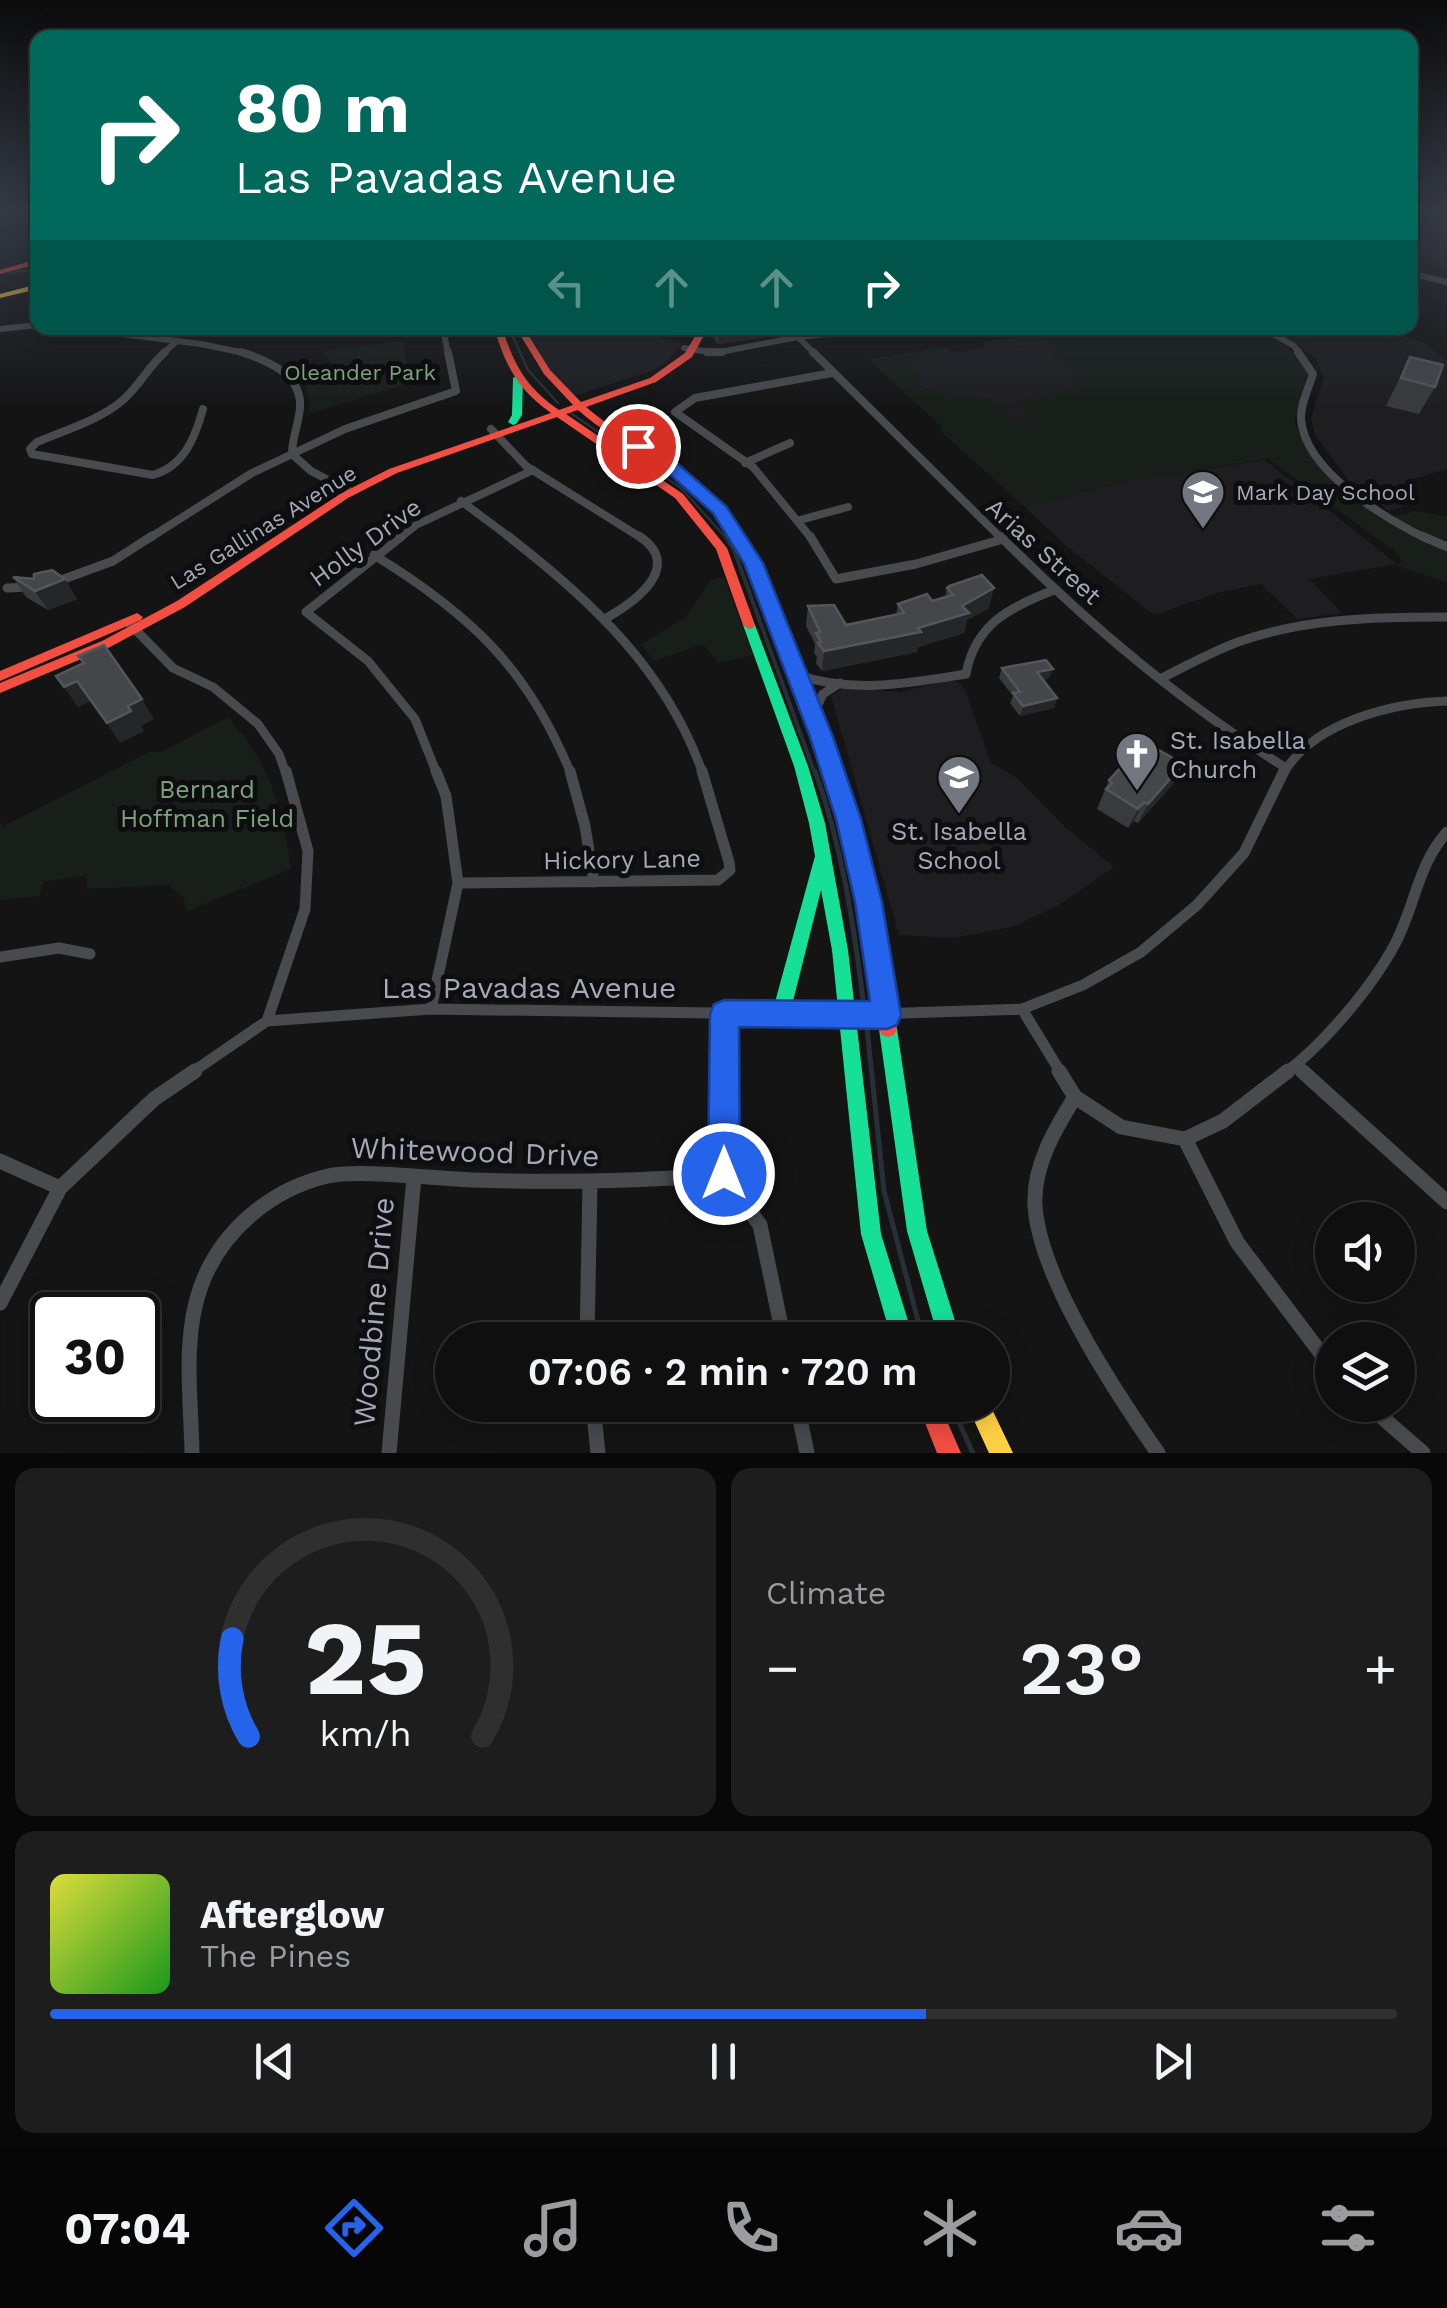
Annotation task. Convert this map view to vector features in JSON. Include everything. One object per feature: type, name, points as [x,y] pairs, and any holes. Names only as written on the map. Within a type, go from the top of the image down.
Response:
[{"type":"main road","points":[[0,290],[30,283]]},
{"type":"main road","points":[[501,335],[518,377],[517,415],[512,422]]},
{"type":"main road","points":[[524,335],[563,408],[672,468],[720,510],[754,563],[849,819],[869,902],[918,1234],[945,1322]]},
{"type":"main road","name":"Las Gallinas Avenue","points":[[0,688],[132,625],[348,490],[492,431],[649,378],[688,349],[697,335]]},
{"type":"main road","points":[[518,377],[679,496],[721,548],[801,766],[822,854],[847,1015],[871,1234],[898,1322]]},
{"type":"main road","name":"Las Gallinas Avenue","points":[[492,431],[563,408]]},
{"type":"main road","name":"Las Gallinas Avenue","points":[[0,676],[132,625]]},
{"type":"main road","points":[[781,1013],[822,854]]},
{"type":"main road","points":[[936,1422],[949,1453]]},
{"type":"main road","points":[[986,1422],[1001,1453]]},
{"type":"street","points":[[1422,276],[1447,282]]},
{"type":"street","points":[[0,329],[30,326]]},
{"type":"street","points":[[101,335],[229,348],[264,358],[288,374],[300,391],[302,408],[290,437],[292,454],[311,471],[348,490]]},
{"type":"street","points":[[7,588],[56,583],[113,561],[181,522],[252,474],[292,454],[345,430],[456,391],[445,335]]},
{"type":"street","points":[[688,349],[715,353],[824,335]]},
{"type":"street","points":[[1276,335],[1294,346],[1313,374],[1301,417],[1304,431],[1328,472],[1402,527],[1447,547]]},
{"type":"street","name":"Arias Street","points":[[798,338],[1054,590],[1238,742],[1286,768]]},
{"type":"street","points":[[176,342],[147,368],[118,404],[92,420],[37,442],[30,448],[32,454],[122,468],[140,475],[156,474],[174,464],[194,442],[203,409]]},
{"type":"street","points":[[832,373],[695,398],[675,412],[745,462],[800,520],[832,575],[841,580],[1000,540]]},
{"type":"street","points":[[492,431],[534,470],[634,530],[656,553],[656,575],[650,586],[635,602],[608,617]]},
{"type":"street","points":[[745,462],[790,444]]},
{"type":"street","name":"Holly Drive","points":[[431,1008],[458,883],[446,796],[414,719],[368,661],[306,612],[416,525],[534,470]]},
{"type":"street","name":"Hickory Lane","points":[[458,883],[710,881],[730,870],[705,775],[668,696],[640,653],[608,617],[461,501]]},
{"type":"street","points":[[800,520],[848,507]]},
{"type":"street","points":[[374,555],[424,582],[483,630],[536,696],[573,775],[588,825],[594,882]]},
{"type":"street","points":[[798,675],[814,681],[907,686],[966,674],[968,652],[986,625],[1017,604],[1054,590]]},
{"type":"street","points":[[1160,679],[1239,642],[1312,625],[1384,617],[1447,617]]},
{"type":"street","points":[[0,1303],[60,1188],[154,1098],[267,1021],[305,909],[308,851],[279,754],[258,724],[213,688],[174,668],[132,625]]},
{"type":"street","points":[[813,715],[823,694],[840,683]]},
{"type":"street","name":"Las Pavadas Avenue","points":[[267,1021],[431,1008],[847,1015],[1022,1009],[1083,985],[1141,952],[1197,906],[1244,853],[1286,768],[1319,739],[1369,714],[1412,702],[1447,702]]},
{"type":"street","points":[[1022,1009],[1075,1097],[1121,1127],[1185,1139],[1223,1121],[1296,1066],[1332,1031],[1395,944],[1430,851],[1447,832]]},
{"type":"street","points":[[0,957],[59,948],[90,954]]},
{"type":"street","points":[[724,1014],[724,1174],[760,1225],[780,1322]]},
{"type":"street","points":[[1296,1066],[1447,1202]]},
{"type":"street","points":[[1075,1097],[1044,1146],[1035,1206],[1045,1255],[1128,1413],[1158,1453]]},
{"type":"street","points":[[1185,1139],[1237,1242],[1315,1345]]},
{"type":"street","points":[[0,1161],[60,1188]]},
{"type":"street","name":"Whitewood Drive","points":[[192,1453],[192,1315],[213,1259],[229,1237],[259,1207],[282,1192],[331,1175],[590,1184],[724,1174]]},
{"type":"street","name":"Woodbine Drive","points":[[389,1453],[414,1177]]},
{"type":"street","points":[[587,1322],[590,1184]]},
{"type":"street","points":[[595,1422],[598,1453]]},
{"type":"street","points":[[801,1422],[807,1453]]},
{"type":"street","points":[[1387,1422],[1423,1453]]},
{"type":"shaded area","points":[[530,335],[659,335],[682,343],[665,363],[651,371],[577,395],[569,393],[554,377]]},
{"type":"shaded area","points":[[1036,335],[1058,351],[1052,354],[1082,377],[1073,380],[1078,383],[1074,389],[1060,393],[1076,406],[1011,420],[989,400],[924,389],[912,379],[922,376],[906,360],[947,348],[954,353],[986,347],[982,342]]},
{"type":"shaded area","points":[[1281,335],[1400,335],[1425,343],[1447,361],[1447,469],[1406,481],[1408,496],[1402,507],[1389,511],[1349,481],[1315,435],[1311,418],[1324,377],[1315,357]]},
{"type":"shaded area","name":"Mark Day School","points":[[1265,460],[1397,564],[1310,579],[1342,613],[1297,619],[1261,584],[1220,592],[1154,615],[1065,545],[1025,507],[1127,480]]},
{"type":"shaded area","name":"St. Isabella School","points":[[951,679],[963,685],[991,763],[1016,777],[1065,827],[1114,867],[1059,905],[1012,927],[952,938],[899,935],[831,696],[844,688],[901,692]]},
{"type":"green space","points":[[1036,335],[1273,337],[1293,353],[1309,374],[1294,421],[1320,468],[1381,520],[1415,511],[1447,516],[1447,582],[1397,566],[1402,560],[1393,550],[1268,459],[1127,480],[1025,507],[868,359],[946,347],[907,360],[923,376],[913,380],[924,389],[989,400],[1012,420],[1031,416],[1016,402],[1074,389],[1078,383],[1072,379],[1081,376],[1050,353],[1057,351]]},
{"type":"green space","name":"Oleander Park","points":[[404,341],[409,383],[308,414],[310,401],[301,376],[335,367],[321,351]]},
{"type":"green space","points":[[724,577],[753,655],[718,663],[703,644],[654,661],[641,644],[685,618],[711,580]]},
{"type":"green space","name":"Bernard Hoffman Field","points":[[228,717],[255,753],[272,788],[291,869],[187,911],[183,897],[169,885],[86,889],[87,875],[44,882],[39,896],[0,900],[0,821],[4,826],[149,752],[161,752]]},
{"type":"building","points":[[1410,357],[1443,365],[1435,387],[1401,378]]},
{"type":"building","points":[[52,570],[65,579],[35,591],[13,577],[34,579],[34,574]]},
{"type":"building","points":[[982,575],[994,588],[962,606],[969,613],[918,628],[921,632],[824,651],[818,643],[821,642],[816,633],[820,632],[808,606],[834,605],[846,625],[904,613],[898,604],[927,594],[932,601],[953,595],[949,586]]},
{"type":"building","points":[[104,645],[142,699],[128,706],[131,711],[107,723],[77,681],[64,687],[56,676],[84,663],[78,656]]},
{"type":"building","points":[[1046,660],[1053,669],[1037,672],[1057,698],[1023,706],[1013,693],[1020,692],[1002,668]]},
{"type":"building","points":[[1145,742],[1183,764],[1148,804],[1144,802],[1138,809],[1106,789],[1112,783],[1109,780]]},
{"type":"waterway","points":[[512,335],[528,370],[558,403]]},
{"type":"waterway","points":[[569,412],[681,488],[727,539]]},
{"type":"waterway","points":[[727,539],[815,774]]},
{"type":"waterway","points":[[815,771],[851,912],[863,999]]},
{"type":"waterway","points":[[867,1028],[884,1191],[918,1322]]},
{"type":"waterway","points":[[959,1422],[973,1453]]},
{"type":"traffic: fast","points":[[513,422],[517,415],[518,378]]},
{"type":"traffic: fast","points":[[749,625],[801,766],[817,823],[840,950],[871,1234],[898,1322]]},
{"type":"traffic: fast","points":[[781,1013],[821,860]]},
{"type":"traffic: fast","points":[[888,1029],[917,1231],[945,1322]]},
{"type":"traffic: slow","points":[[0,296],[30,288]]},
{"type":"traffic: slow","points":[[986,1422],[1001,1453]]},
{"type":"traffic: jam","points":[[500,335],[510,364],[536,398],[679,496],[721,548],[749,625]]},
{"type":"traffic: jam","points":[[524,335],[547,372],[568,396],[707,499],[725,517],[750,555],[801,674],[835,773],[872,925],[888,1029]]},
{"type":"traffic: jam","points":[[0,688],[106,644],[181,604],[344,496],[393,471],[653,380],[689,355],[700,335]]},
{"type":"traffic: jam","points":[[0,676],[137,617]]},
{"type":"traffic: jam","points":[[936,1422],[949,1453]]},
{"type":"place","name":"Mark Day School","points":[[1203,530]]},
{"type":"place","name":"St. Isabella Church","points":[[1137,792]]},
{"type":"place","name":"St. Isabella School","points":[[959,815]]},
{"type":"route","points":[[638,446],[700,489],[731,524],[754,563],[822,737],[849,819],[869,902],[887,1015],[724,1014],[724,1174]]}]
